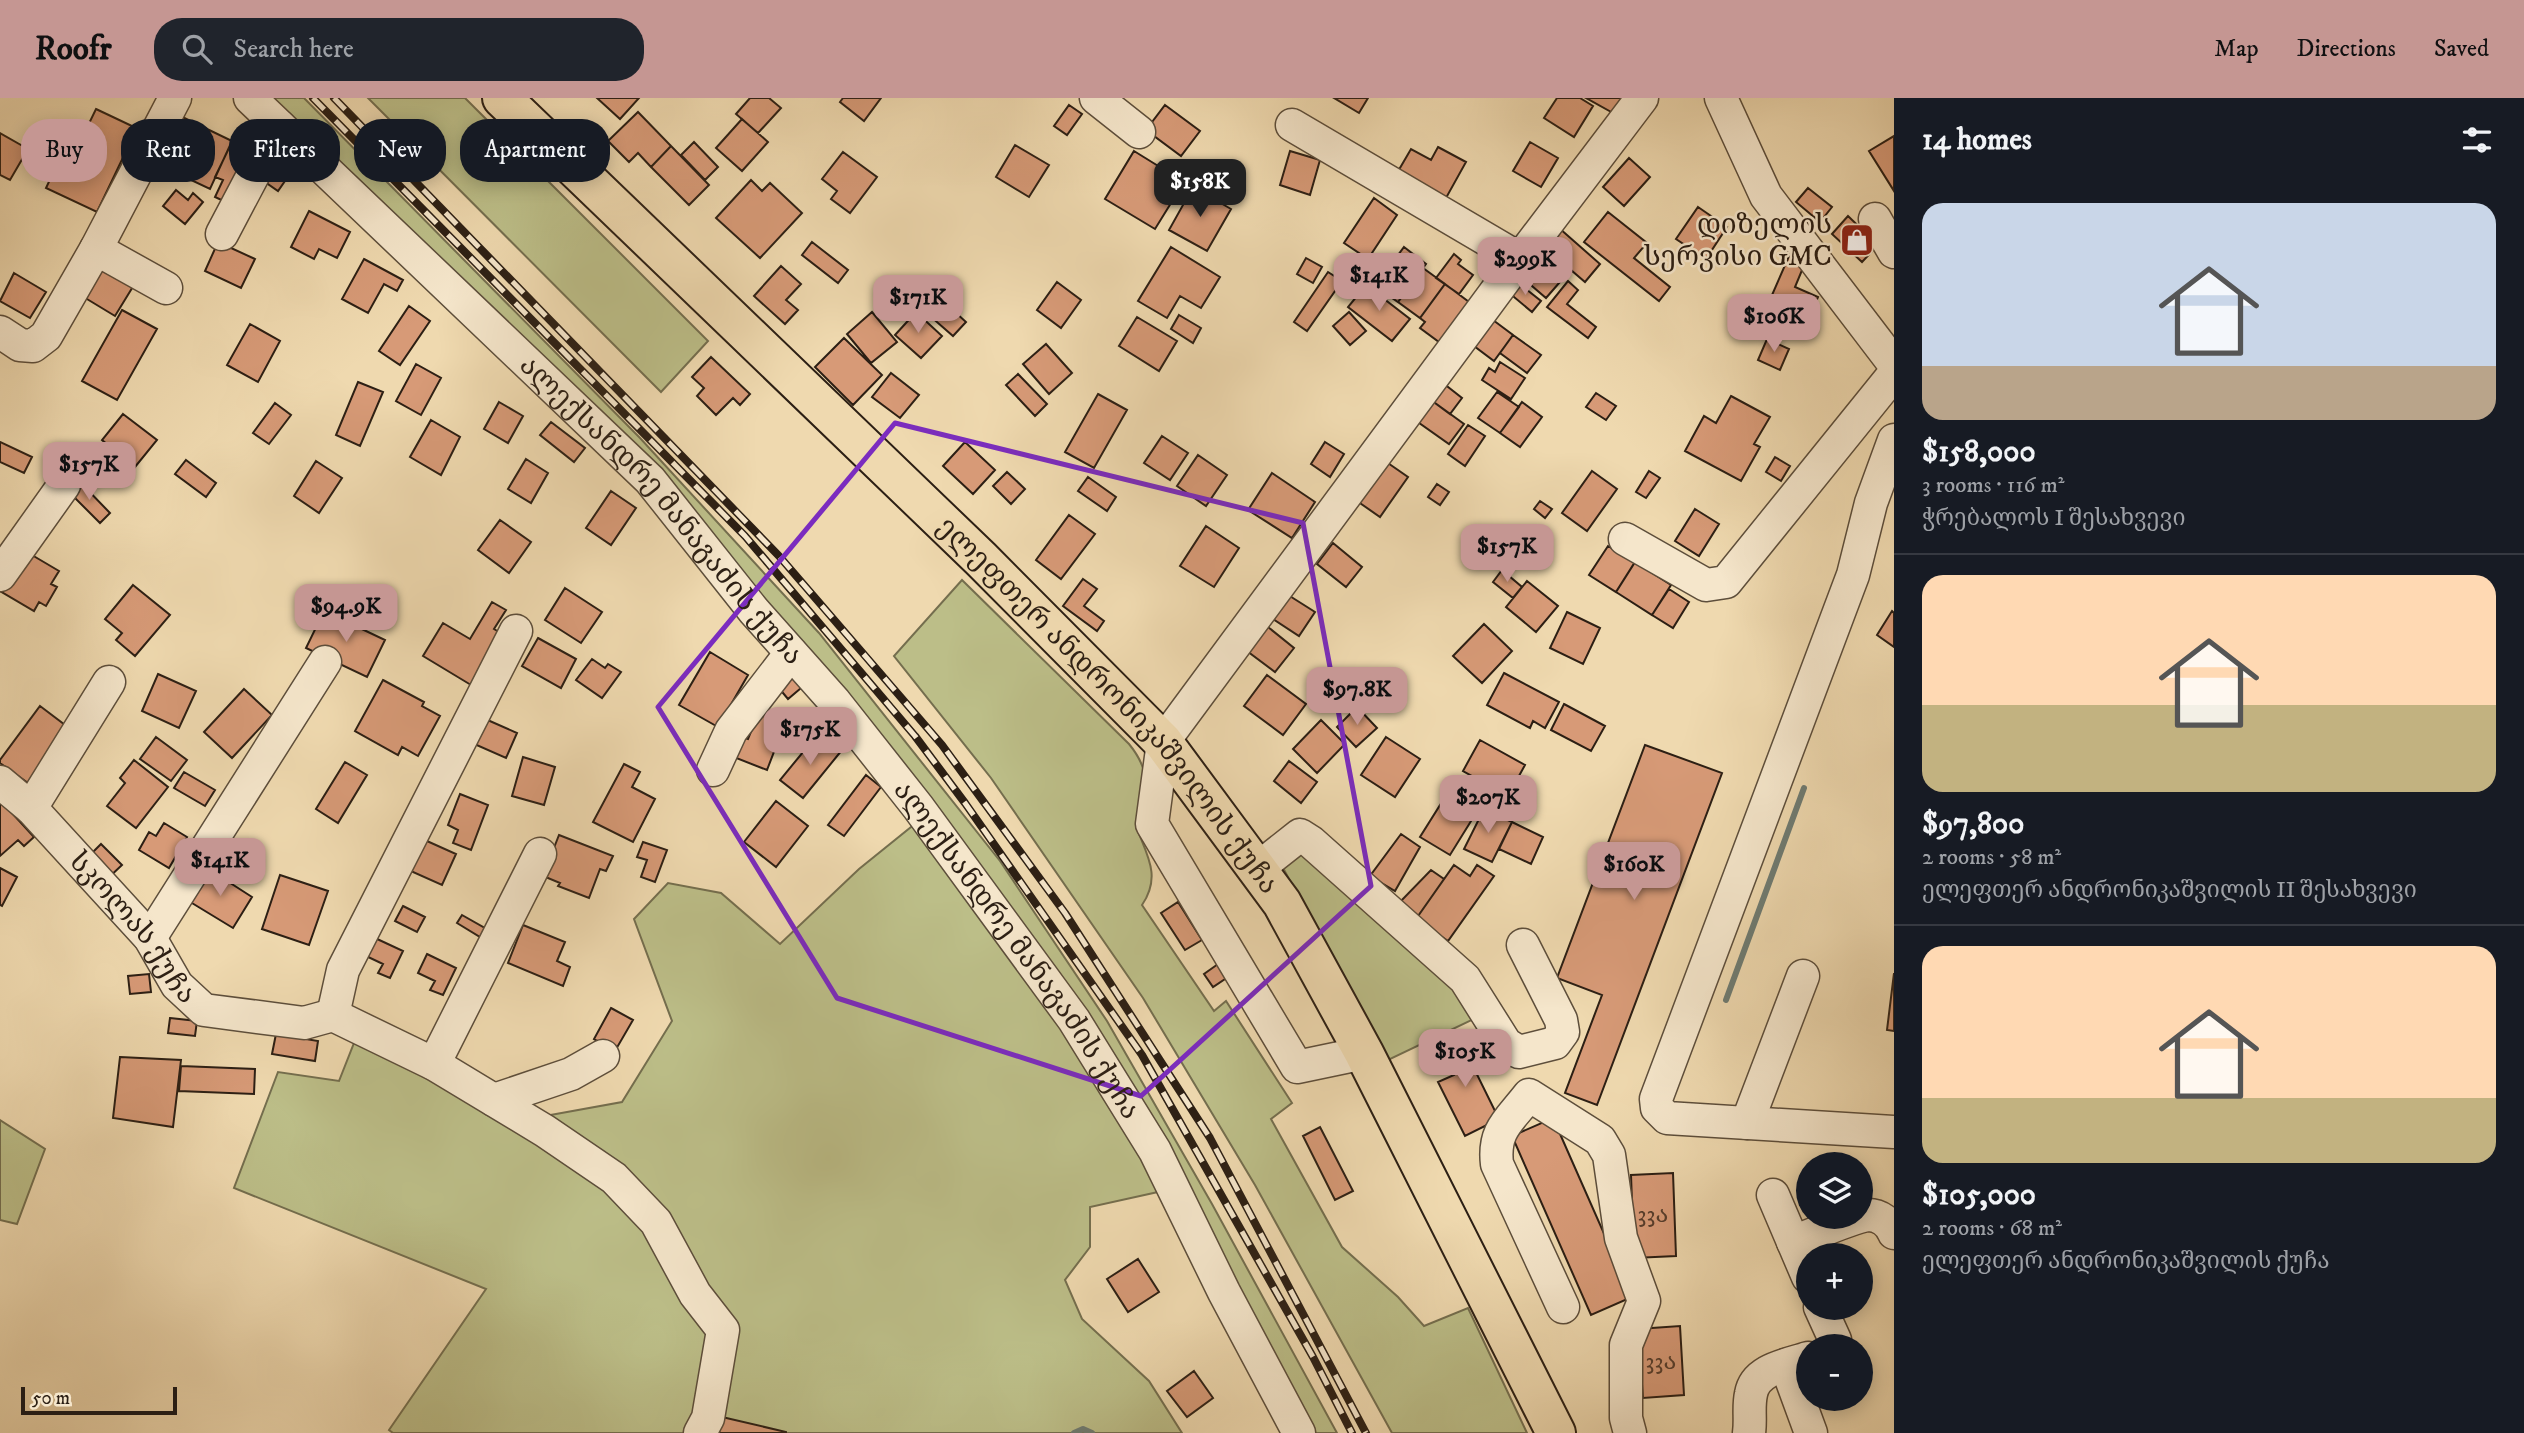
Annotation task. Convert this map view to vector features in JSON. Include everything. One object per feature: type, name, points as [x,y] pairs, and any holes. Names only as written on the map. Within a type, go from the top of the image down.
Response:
[{"type":"main road","name":"ელეფთერ ანდრონიკაშვილის ქუჩა","points":[[502,98],[981,559],[1163,742],[1282,903],[1364,1053],[1556,1433]]},
{"type":"street","points":[[0,332],[20,345],[33,346],[47,336],[175,98]]},
{"type":"street","name":"ალექსანდრე მანაგაძის ქუჩა","points":[[250,98],[272,119]]},
{"type":"street","points":[[1096,98],[1139,132]]},
{"type":"street","points":[[1364,1053],[1297,1067],[1152,824],[1163,742],[1642,98]]},
{"type":"street","points":[[1721,98],[1766,196],[1894,364]]},
{"type":"street","points":[[1292,125],[1520,259]]},
{"type":"street","points":[[222,234],[249,182]]},
{"type":"street","name":"ალექსანდრე მანაგაძის ქუჩა","points":[[338,182],[650,480],[754,611],[835,702],[918,807],[1074,1020],[1155,1151],[1224,1292],[1299,1433]]},
{"type":"street","points":[[1875,219],[1894,251]]},
{"type":"street","points":[[96,249],[166,288]]},
{"type":"street","points":[[1625,539],[1706,585],[1726,582],[1894,374]]},
{"type":"street","points":[[1894,440],[1871,503],[1853,575],[1656,1099],[1657,1108],[1667,1118],[1894,1132]]},
{"type":"street","points":[[0,575],[64,485]]},
{"type":"street","points":[[516,631],[343,970],[333,1015],[433,1064],[545,1130],[614,1178],[656,1222],[695,1294],[723,1330],[708,1418],[700,1433]]},
{"type":"street","points":[[713,770],[731,731],[791,653]]},
{"type":"street","points":[[150,938],[325,662]]},
{"type":"street","points":[[31,808],[109,682]]},
{"type":"street","name":"სკოლას ქუჩა","points":[[0,782],[31,808],[150,938],[177,985],[204,1010],[304,1024],[333,1015]]},
{"type":"street","points":[[1257,869],[1300,835],[1311,842],[1465,979],[1506,1044],[1519,1052],[1555,1042],[1563,1032],[1561,1020],[1523,945]]},
{"type":"street","points":[[433,1064],[540,855]]},
{"type":"street","points":[[1747,1123],[1802,976]]},
{"type":"street","points":[[494,1100],[571,1074],[603,1056]]},
{"type":"street","points":[[1563,1307],[1497,1164],[1495,1147],[1498,1135],[1529,1095],[1600,1140],[1609,1155],[1621,1238],[1644,1301],[1626,1345],[1626,1418],[1630,1433]]},
{"type":"street","points":[[1773,1195],[1796,1249]]},
{"type":"street","points":[[1793,1242],[1867,1215],[1880,1217],[1893,1228]]},
{"type":"street","points":[[1749,1433],[1750,1395],[1755,1382],[1770,1370],[1796,1361]]},
{"type":"street","points":[[1807,1411],[1811,1433]]},
{"type":"highlighted area","points":[[895,423],[1303,523],[1371,886],[1141,1096],[837,998],[658,707]]},
{"type":"green space","points":[[269,98],[304,98],[325,119],[290,119]]},
{"type":"green space","points":[[368,98],[465,98],[486,119],[460,119],[460,182],[549,182],[708,341],[661,392],[446,176],[446,119],[389,119]]},
{"type":"green space","points":[[340,134],[354,149],[354,182],[340,168]]},
{"type":"green space","points":[[354,182],[387,182],[640,438],[819,633],[1000,861],[1107,1021],[1212,1204],[1337,1433],[1307,1433],[984,875],[835,678],[659,482]]},
{"type":"green space","points":[[962,580],[1129,744],[1137,755],[1145,775],[1146,795],[1137,829],[1152,876],[1148,895],[1142,905],[1214,1011],[1226,1001],[1292,1103],[1271,1119],[1342,1247],[1398,1297],[1424,1326],[1468,1308],[1527,1433],[1392,1433],[1255,1185],[1143,998],[991,778],[894,656]]},
{"type":"green space","points":[[921,819],[1012,949],[1143,1154],[1158,1192],[1090,1207],[1090,1247],[1065,1280],[1082,1319],[1149,1381],[1182,1433],[393,1433],[389,1430],[486,1289],[234,1188],[278,1072],[339,1081],[356,1038],[512,1122],[622,1102],[672,1021],[634,919],[668,883],[721,893],[780,944],[859,869]]},
{"type":"green space","points":[[1292,848],[1321,855],[1480,1016],[1386,1061],[1281,864]]},
{"type":"green space","points":[[0,1120],[45,1149],[17,1224],[0,1220]]},
{"type":"building","points":[[597,98],[639,98],[620,119]]},
{"type":"building","points":[[750,98],[769,98],[781,108],[758,133],[736,114]]},
{"type":"building","points":[[843,98],[881,98],[864,121],[840,102]]},
{"type":"building","points":[[1334,98],[1368,98],[1359,113]]},
{"type":"building","points":[[1557,98],[1580,98],[1593,106],[1574,137],[1544,118]]},
{"type":"building","points":[[1586,98],[1622,98],[1613,113]]},
{"type":"building","points":[[1069,105],[1082,114],[1067,135],[1054,126]]},
{"type":"building","points":[[1165,105],[1200,131],[1181,156],[1146,130]]},
{"type":"building","points":[[96,109],[121,121],[121,162],[97,212],[46,188],[49,182],[107,182],[107,119],[91,119]]},
{"type":"building","points":[[638,112],[671,146],[651,167],[638,153],[629,162],[610,143],[610,139]]},
{"type":"building","points":[[174,113],[186,119],[171,119]]},
{"type":"building","points":[[742,119],[768,142],[742,171],[716,148]]},
{"type":"building","points":[[0,133],[21,145],[21,161],[10,180],[0,175]]},
{"type":"building","points":[[215,133],[229,140],[229,148],[215,178]]},
{"type":"building","points":[[1894,136],[1894,191],[1869,151]]},
{"type":"building","points":[[694,142],[718,167],[705,180],[681,155]]},
{"type":"building","points":[[1530,142],[1558,158],[1541,187],[1513,171]]},
{"type":"building","points":[[1015,145],[1049,165],[1029,197],[996,177]]},
{"type":"building","points":[[671,146],[709,185],[689,205],[651,167]]},
{"type":"building","points":[[1438,147],[1466,162],[1441,207],[1393,180],[1411,149],[1431,160]]},
{"type":"building","points":[[229,148],[229,182],[243,182],[232,205],[215,197],[223,180],[215,177]]},
{"type":"building","points":[[1134,151],[1184,182],[1155,229],[1105,199]]},
{"type":"building","points":[[1290,151],[1320,160],[1310,195],[1280,185]]},
{"type":"building","points":[[843,152],[877,177],[850,213],[831,199],[837,191],[822,179]]},
{"type":"building","points":[[1629,158],[1650,177],[1624,206],[1603,187]]},
{"type":"building","points":[[751,180],[762,191],[770,183],[802,213],[760,258],[716,218]]},
{"type":"building","points":[[195,182],[213,182],[210,189]]},
{"type":"building","points":[[265,182],[284,182],[278,191]]},
{"type":"building","points":[[1193,187],[1231,209],[1207,251],[1169,230]]},
{"type":"building","points":[[1808,188],[1832,207],[1820,222],[1796,202]]},
{"type":"building","points":[[176,190],[188,200],[193,193],[203,202],[185,224],[163,206]]},
{"type":"building","points":[[1374,198],[1397,215],[1368,259],[1344,243]]},
{"type":"building","points":[[1698,207],[1727,227],[1706,259],[1676,239]]},
{"type":"building","points":[[309,211],[350,232],[337,258],[319,249],[314,259],[291,247]]},
{"type":"building","points":[[1608,212],[1647,243],[1634,258],[1670,287],[1659,301],[1584,242]]},
{"type":"building","points":[[1848,216],[1878,245],[1862,262],[1832,234]]},
{"type":"building","points":[[1559,228],[1600,264],[1585,282],[1543,246]]},
{"type":"building","points":[[218,242],[255,259],[241,288],[205,271]]},
{"type":"building","points":[[812,242],[848,270],[838,283],[802,255]]},
{"type":"building","points":[[1171,247],[1220,277],[1201,308],[1180,296],[1167,318],[1138,301]]},
{"type":"building","points":[[1404,247],[1426,264],[1398,302],[1375,286]]},
{"type":"building","points":[[1454,254],[1461,260],[1458,264],[1473,275],[1459,294],[1436,278]]},
{"type":"building","points":[[1789,256],[1805,263],[1795,287],[1818,297],[1801,335],[1762,318]]},
{"type":"building","points":[[1545,257],[1566,275],[1546,298],[1525,280]]},
{"type":"building","points":[[1306,258],[1322,267],[1313,283],[1297,274]]},
{"type":"building","points":[[104,259],[137,280],[115,316],[82,296]]},
{"type":"building","points":[[364,259],[403,280],[397,291],[384,284],[368,313],[342,299]]},
{"type":"building","points":[[781,266],[801,284],[786,300],[798,310],[785,324],[754,296]]},
{"type":"building","points":[[1423,268],[1445,284],[1420,318],[1398,302]]},
{"type":"building","points":[[1328,272],[1342,281],[1307,331],[1294,322]]},
{"type":"building","points":[[14,273],[46,292],[30,318],[0,301]]},
{"type":"building","points":[[1568,281],[1578,290],[1567,304],[1596,327],[1588,338],[1547,307]]},
{"type":"building","points":[[1057,282],[1081,300],[1061,328],[1037,310]]},
{"type":"building","points":[[1517,282],[1541,301],[1532,312],[1508,292]]},
{"type":"building","points":[[1445,284],[1469,302],[1439,342],[1420,328],[1425,322],[1420,318]]},
{"type":"building","points":[[1366,285],[1410,319],[1392,341],[1348,307]]},
{"type":"building","points":[[943,301],[966,322],[953,336],[930,316]]},
{"type":"building","points":[[409,306],[430,321],[400,365],[379,351]]},
{"type":"building","points":[[122,310],[157,329],[117,400],[82,381]]},
{"type":"building","points":[[872,312],[897,342],[871,363],[847,334]]},
{"type":"building","points":[[916,312],[942,336],[921,358],[895,335]]},
{"type":"building","points":[[1349,312],[1366,331],[1350,345],[1333,326]]},
{"type":"building","points":[[1179,315],[1201,328],[1193,343],[1171,329]]},
{"type":"building","points":[[1137,317],[1177,341],[1159,371],[1119,346]]},
{"type":"building","points":[[1493,320],[1513,335],[1494,361],[1474,346]]},
{"type":"building","points":[[250,324],[280,341],[258,382],[227,365]]},
{"type":"building","points":[[1513,335],[1541,355],[1527,373],[1500,353]]},
{"type":"building","points":[[844,338],[882,375],[853,405],[815,367]]},
{"type":"building","points":[[1767,339],[1789,349],[1780,370],[1758,360]]},
{"type":"building","points":[[1046,344],[1072,373],[1049,394],[1023,364]]},
{"type":"building","points":[[711,357],[750,394],[740,405],[733,398],[716,415],[697,396],[704,388],[692,377]]},
{"type":"building","points":[[1500,362],[1525,378],[1511,399],[1482,380],[1489,368],[1495,372]]},
{"type":"building","points":[[416,364],[441,378],[421,415],[396,401]]},
{"type":"building","points":[[891,373],[919,395],[900,418],[872,397]]},
{"type":"building","points":[[1018,374],[1047,404],[1035,416],[1006,385]]},
{"type":"building","points":[[358,382],[383,392],[360,446],[336,435]]},
{"type":"building","points":[[1443,383],[1462,398],[1450,414],[1431,400]]},
{"type":"building","points":[[1497,392],[1519,407],[1500,433],[1478,418]]},
{"type":"building","points":[[1596,393],[1616,406],[1606,420],[1586,407]]},
{"type":"building","points":[[1098,394],[1127,410],[1094,468],[1065,452]]},
{"type":"building","points":[[1731,396],[1770,417],[1754,444],[1760,447],[1741,481],[1685,451],[1704,416],[1716,423]]},
{"type":"building","points":[[1431,400],[1464,424],[1449,444],[1415,420]]},
{"type":"building","points":[[499,402],[523,416],[508,443],[484,429]]},
{"type":"building","points":[[1522,402],[1542,417],[1520,447],[1500,433]]},
{"type":"building","points":[[275,403],[291,415],[269,444],[253,433]]},
{"type":"building","points":[[123,414],[157,440],[135,467],[102,440]]},
{"type":"building","points":[[431,420],[460,437],[441,475],[410,457]]},
{"type":"building","points":[[551,422],[585,448],[574,462],[540,435]]},
{"type":"building","points":[[1468,425],[1485,436],[1465,466],[1448,454]]},
{"type":"building","points":[[1162,436],[1188,453],[1170,480],[1144,463]]},
{"type":"building","points":[[0,442],[32,457],[24,473],[0,462]]},
{"type":"building","points":[[965,442],[995,470],[973,494],[943,466]]},
{"type":"building","points":[[1325,442],[1344,454],[1330,477],[1311,464]]},
{"type":"building","points":[[1198,455],[1227,475],[1206,506],[1177,486]]},
{"type":"building","points":[[1775,457],[1790,466],[1781,481],[1766,472]]},
{"type":"building","points":[[526,459],[548,473],[531,503],[508,489]]},
{"type":"building","points":[[186,460],[216,483],[206,497],[175,474]]},
{"type":"building","points":[[316,461],[342,478],[319,513],[294,496]]},
{"type":"building","points":[[1385,461],[1408,477],[1380,517],[1357,501]]},
{"type":"building","points":[[1592,471],[1617,489],[1587,531],[1562,513]]},
{"type":"building","points":[[1649,471],[1660,478],[1646,498],[1636,492]]},
{"type":"building","points":[[1007,472],[1025,489],[1011,504],[993,486]]},
{"type":"building","points":[[1272,473],[1315,502],[1292,538],[1248,510]]},
{"type":"building","points":[[1088,477],[1116,497],[1107,511],[1078,491]]},
{"type":"building","points":[[79,481],[110,513],[100,523],[68,491]]},
{"type":"building","points":[[1437,484],[1449,492],[1440,505],[1428,497]]},
{"type":"building","points":[[611,491],[636,508],[611,545],[586,528]]},
{"type":"building","points":[[1540,501],[1552,509],[1545,518],[1534,509]]},
{"type":"building","points":[[1695,509],[1719,524],[1699,556],[1675,541]]},
{"type":"building","points":[[1069,515],[1095,534],[1061,579],[1036,560]]},
{"type":"building","points":[[500,520],[531,542],[509,573],[478,550]]},
{"type":"building","points":[[1206,526],[1239,548],[1214,587],[1180,566]]},
{"type":"building","points":[[1333,543],[1362,567],[1346,587],[1317,564]]},
{"type":"building","points":[[1608,546],[1635,562],[1616,592],[1589,575]]},
{"type":"building","points":[[20,548],[59,571],[51,584],[57,587],[46,606],[39,602],[34,611],[0,591],[0,581]]},
{"type":"building","points":[[1635,562],[1671,585],[1652,615],[1616,592]]},
{"type":"building","points":[[1502,570],[1522,587],[1513,598],[1493,582]]},
{"type":"building","points":[[1083,579],[1097,589],[1084,606],[1104,621],[1097,631],[1063,606]]},
{"type":"building","points":[[1527,581],[1558,606],[1536,632],[1506,607]]},
{"type":"building","points":[[133,585],[170,615],[135,656],[116,640],[122,633],[105,619]]},
{"type":"building","points":[[565,588],[602,612],[581,643],[545,620]]},
{"type":"building","points":[[1669,589],[1689,602],[1673,628],[1652,615]]},
{"type":"building","points":[[1285,593],[1315,612],[1299,636],[1270,617]]},
{"type":"building","points":[[492,602],[506,610],[494,629],[507,637],[476,688],[423,656],[443,623],[470,639]]},
{"type":"building","points":[[324,611],[385,640],[367,677],[306,648]]},
{"type":"building","points":[[1892,611],[1894,613],[1894,647],[1877,635]]},
{"type":"building","points":[[1567,612],[1600,628],[1583,664],[1550,648]]},
{"type":"building","points":[[1263,623],[1294,648],[1275,672],[1243,648]]},
{"type":"building","points":[[1484,624],[1512,651],[1482,683],[1453,656]]},
{"type":"building","points":[[538,638],[576,659],[561,688],[522,666]]},
{"type":"building","points":[[710,652],[748,675],[718,727],[679,705]]},
{"type":"building","points":[[592,659],[605,668],[608,664],[621,672],[602,698],[576,680]]},
{"type":"building","points":[[791,665],[807,683],[788,699],[773,681]]},
{"type":"building","points":[[1504,673],[1559,702],[1545,728],[1533,721],[1530,728],[1487,705]]},
{"type":"building","points":[[158,674],[196,691],[179,728],[142,711]]},
{"type":"building","points":[[1267,675],[1306,704],[1283,735],[1244,706]]},
{"type":"building","points":[[383,680],[424,702],[422,706],[440,716],[418,756],[402,747],[398,755],[355,731]]},
{"type":"building","points":[[244,689],[272,715],[232,758],[204,732]]},
{"type":"building","points":[[1564,704],[1605,726],[1591,751],[1551,730]]},
{"type":"building","points":[[40,706],[69,728],[28,783],[0,763],[0,760]]},
{"type":"building","points":[[761,707],[787,718],[767,770],[726,754],[734,734],[748,739]]},
{"type":"building","points":[[1357,707],[1377,728],[1356,747],[1337,727]]},
{"type":"building","points":[[483,718],[517,733],[506,758],[472,743]]},
{"type":"building","points":[[1321,720],[1345,744],[1317,773],[1293,749]]},
{"type":"building","points":[[156,737],[187,760],[171,781],[140,759]]},
{"type":"building","points":[[1386,737],[1420,759],[1395,797],[1361,775]]},
{"type":"building","points":[[813,740],[826,750],[833,742],[842,750],[803,798],[780,780]]},
{"type":"building","points":[[1480,740],[1525,765],[1508,796],[1463,771]]},
{"type":"building","points":[[1645,745],[1722,773],[1597,1105],[1565,1093],[1602,995],[1557,978]]},
{"type":"building","points":[[523,757],[555,767],[544,805],[512,796]]},
{"type":"building","points":[[134,760],[168,787],[136,828],[107,806],[125,783],[120,778]]},
{"type":"building","points":[[1289,761],[1317,782],[1301,803],[1274,781]]},
{"type":"building","points":[[345,762],[367,775],[338,823],[316,809]]},
{"type":"building","points":[[624,764],[640,772],[632,787],[655,799],[633,842],[593,822]]},
{"type":"building","points":[[184,772],[215,790],[205,806],[174,788]]},
{"type":"building","points":[[866,775],[881,787],[844,836],[828,825]]},
{"type":"building","points":[[460,794],[488,805],[471,850],[453,843],[458,830],[448,825]]},
{"type":"building","points":[[1447,794],[1476,813],[1450,855],[1420,837]]},
{"type":"building","points":[[0,800],[34,837],[24,846],[18,840],[0,856]]},
{"type":"building","points":[[776,801],[808,826],[776,867],[744,842]]},
{"type":"building","points":[[1484,809],[1512,822],[1492,862],[1464,849]]},
{"type":"building","points":[[1512,822],[1543,837],[1531,864],[1499,849]]},
{"type":"building","points":[[164,823],[187,837],[169,868],[139,850],[149,832],[156,836]]},
{"type":"building","points":[[1401,834],[1420,847],[1395,891],[1370,876]]},
{"type":"building","points":[[559,835],[613,856],[606,871],[600,869],[589,898],[558,886],[560,883],[543,876]]},
{"type":"building","points":[[418,837],[456,854],[442,885],[404,868]]},
{"type":"building","points":[[643,842],[667,850],[655,882],[641,877],[647,860],[637,857]]},
{"type":"building","points":[[101,844],[122,865],[106,880],[85,860]]},
{"type":"building","points":[[1454,865],[1470,876],[1477,865],[1494,876],[1448,941],[1416,919]]},
{"type":"building","points":[[0,868],[17,877],[2,906],[0,905]]},
{"type":"building","points":[[207,868],[252,897],[233,928],[187,900]]},
{"type":"building","points":[[1431,870],[1444,879],[1416,919],[1399,903]]},
{"type":"building","points":[[280,875],[328,891],[309,945],[262,929]]},
{"type":"building","points":[[1178,902],[1202,940],[1185,950],[1161,913]]},
{"type":"building","points":[[403,906],[425,917],[417,932],[395,921]]},
{"type":"building","points":[[462,915],[490,931],[485,940],[457,923]]},
{"type":"building","points":[[523,925],[565,942],[557,961],[570,967],[563,986],[508,963]]},
{"type":"building","points":[[375,938],[403,951],[390,978],[378,973],[383,964],[366,956]]},
{"type":"building","points":[[427,954],[456,968],[443,995],[430,990],[435,981],[418,973]]},
{"type":"building","points":[[1218,964],[1228,977],[1213,987],[1204,974]]},
{"type":"building","points":[[1894,973],[1894,1031],[1887,1030]]},
{"type":"building","points":[[149,974],[151,992],[130,994],[128,976]]},
{"type":"building","points":[[611,1008],[633,1020],[615,1051],[594,1039]]},
{"type":"building","points":[[170,1018],[197,1021],[195,1036],[168,1033]]},
{"type":"building","points":[[1456,1032],[1499,1119],[1465,1136],[1438,1082],[1454,1075],[1438,1041]]},
{"type":"building","points":[[276,1034],[318,1041],[315,1061],[272,1054]]},
{"type":"building","points":[[120,1057],[181,1060],[173,1127],[113,1118]]},
{"type":"building","points":[[181,1066],[255,1069],[254,1094],[179,1091]]},
{"type":"building","points":[[1553,1118],[1632,1297],[1591,1315],[1512,1136]]},
{"type":"building","points":[[1320,1127],[1353,1191],[1335,1200],[1303,1136]]},
{"type":"building","points":[[1673,1173],[1676,1256],[1634,1258],[1631,1175]]},
{"type":"building","points":[[1138,1259],[1159,1292],[1128,1312],[1107,1279]]},
{"type":"building","points":[[1680,1326],[1684,1395],[1643,1398],[1638,1329]]},
{"type":"building","points":[[1194,1371],[1213,1398],[1187,1417],[1167,1391]]},
{"type":"building","points":[[722,1417],[786,1432],[786,1433],[719,1433]]},
{"type":"waterway","points":[[1726,1000],[1804,788]]},
{"type":"waterway","points":[[1074,1433],[1083,1429],[1092,1433]]},
{"type":"railway","points":[[313,98],[745,536],[915,736],[1142,1055],[1313,1357],[1352,1433]]},
{"type":"railway","points":[[334,98],[779,556],[942,745],[1065,913],[1210,1138],[1366,1433]]},
{"type":"place","name":"დიზელის სერვისი GMC","points":[[1857,240]]}]
